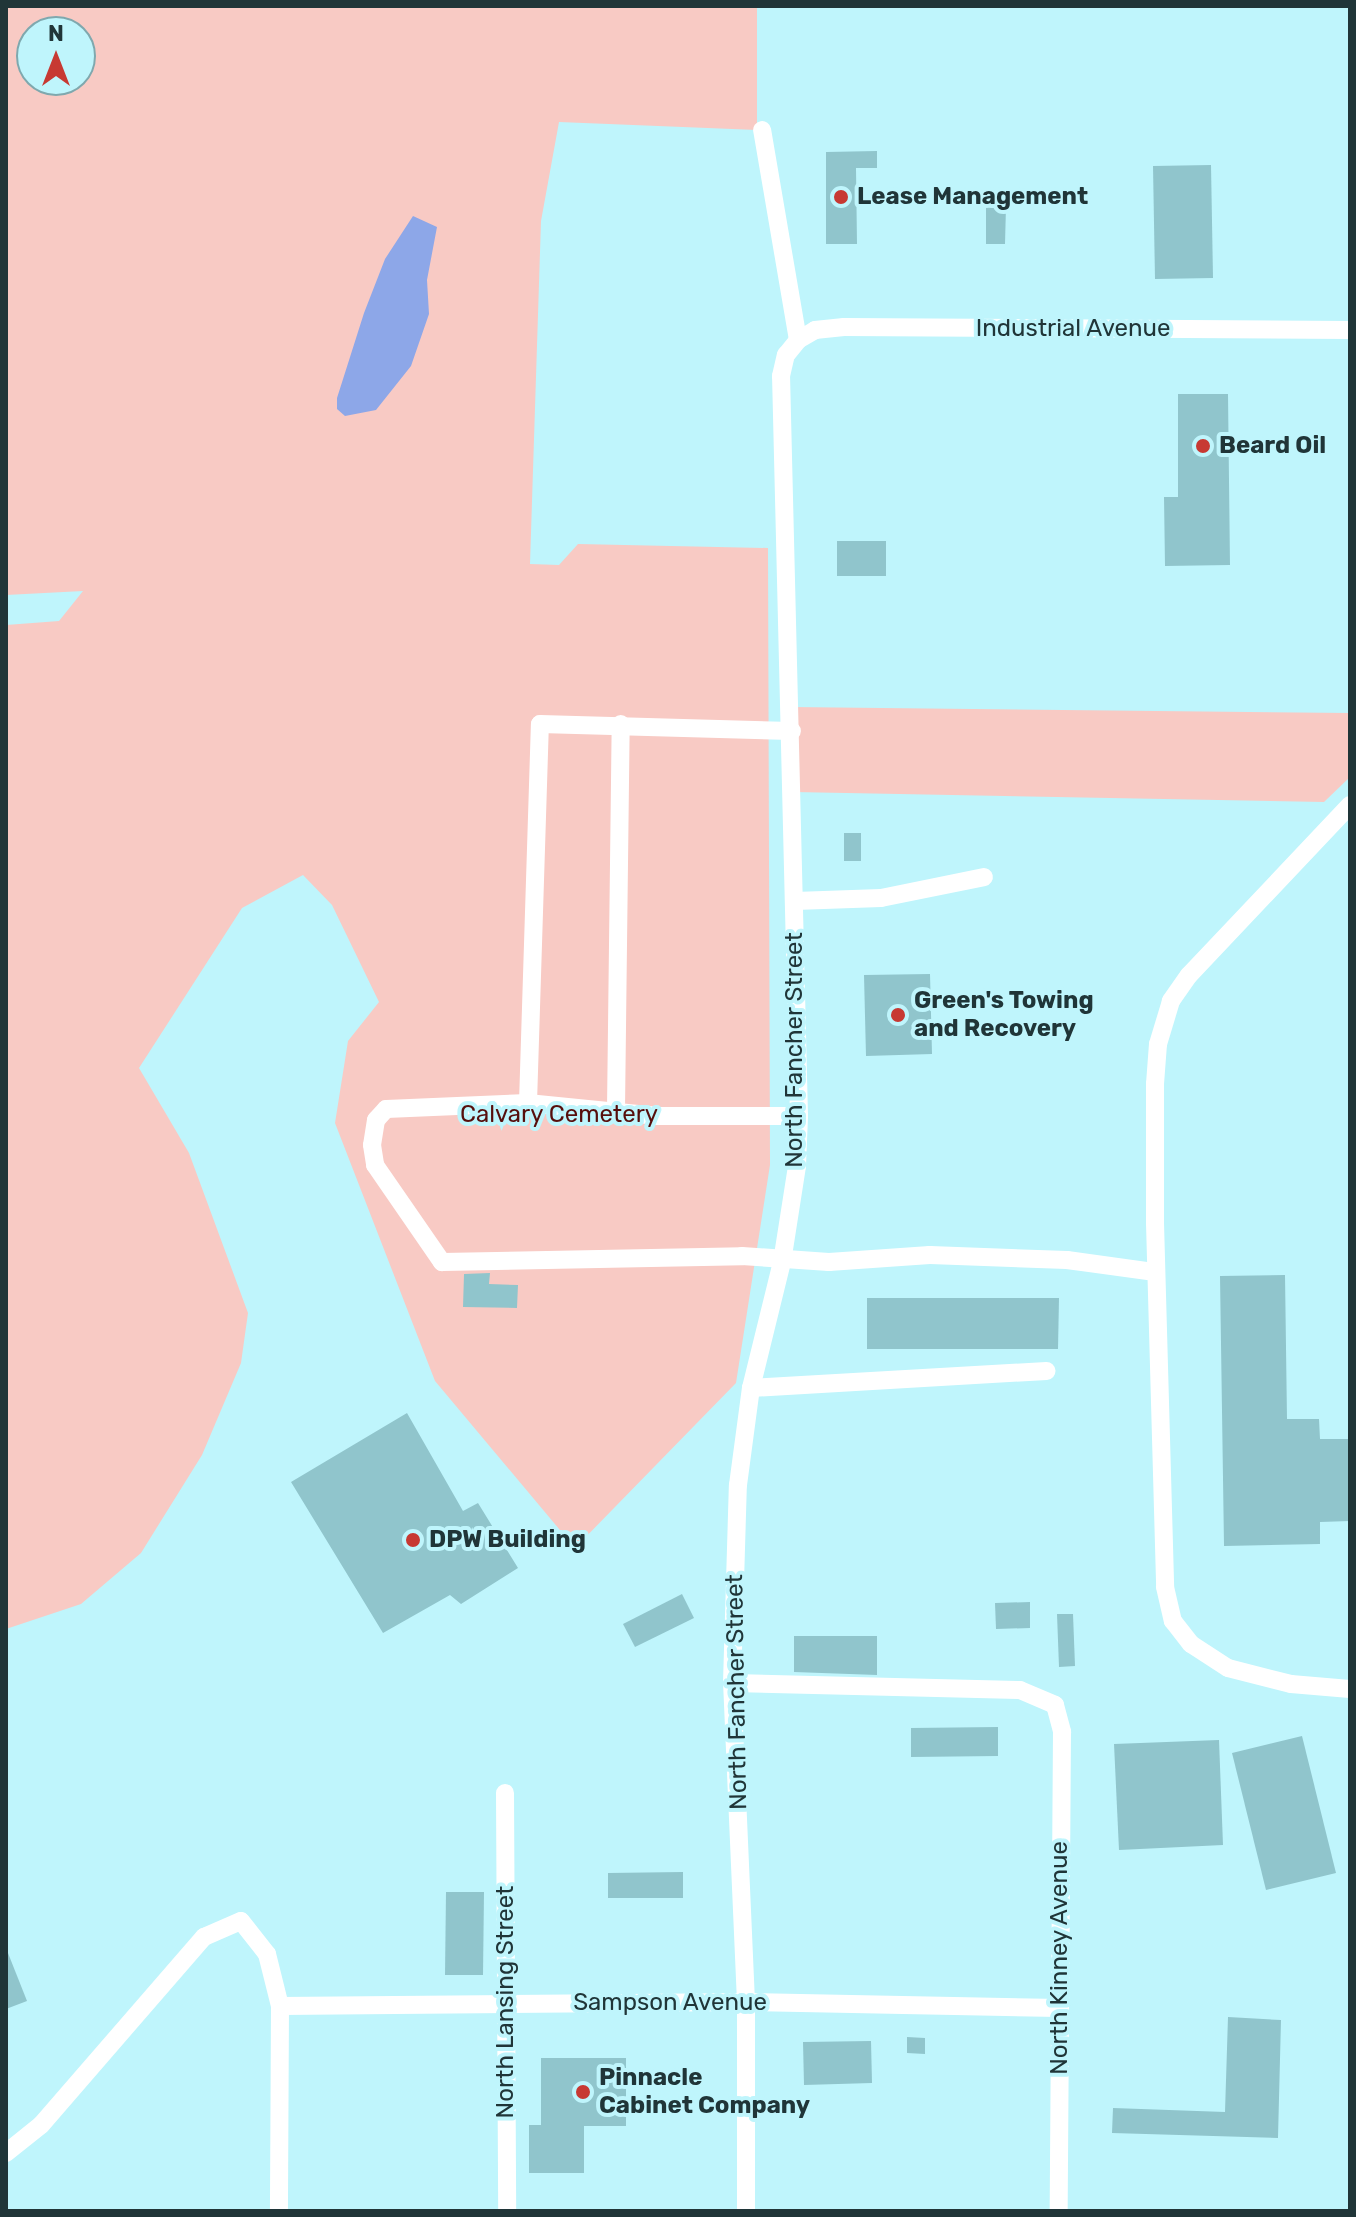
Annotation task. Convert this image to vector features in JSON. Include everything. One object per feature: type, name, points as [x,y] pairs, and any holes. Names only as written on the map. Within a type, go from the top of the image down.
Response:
[{"type":"street","points":[[762,130],[798,340]]},
{"type":"street","name":"Industrial Avenue","points":[[798,340],[815,330],[844,327],[1350,330]]},
{"type":"street","name":"North Fancher Street","points":[[746,2211],[746,2002],[732,1683],[738,1485],[751,1388],[782,1262],[797,1166],[799,1116],[792,731],[781,376],[786,355],[798,340]]},
{"type":"street","points":[[528,1103],[540,724],[792,731]]},
{"type":"street","points":[[616,1109],[621,724]]},
{"type":"street","points":[[1350,805],[1199,964],[1171,1001],[1158,1044],[1155,1084],[1155,1272],[1165,1587],[1173,1621],[1191,1644],[1228,1668],[1291,1684],[1350,1689]]},
{"type":"street","points":[[795,901],[881,898],[984,877]]},
{"type":"street","points":[[799,1116],[658,1116],[616,1109],[528,1103],[386,1109],[376,1120],[375,1165],[442,1262],[742,1256],[782,1262],[930,1255],[1067,1260],[1155,1272]]},
{"type":"street","points":[[751,1388],[1047,1371]]},
{"type":"street","name":"North Kinney Avenue","points":[[732,1683],[1020,1690],[1055,1705],[1062,1732],[1059,2211]]},
{"type":"street","name":"North Lansing Street","points":[[505,1793],[507,2211]]},
{"type":"street","points":[[6,2153],[41,2125],[204,1937],[241,1921],[267,1954],[280,2006],[279,2211]]},
{"type":"street","name":"Sampson Avenue","points":[[280,2006],[746,2002],[1060,2008]]},
{"type":"green space","name":"Calvary Cemetery","points":[[6,6],[757,6],[757,130],[559,122],[541,221],[530,564],[559,565],[578,544],[768,548],[770,1165],[736,1383],[575,1548],[435,1381],[335,1123],[348,1041],[379,1002],[332,905],[303,875],[242,908],[139,1068],[189,1153],[248,1313],[241,1363],[202,1455],[141,1553],[81,1604],[6,1629],[6,625],[59,621],[83,591],[6,595]]},
{"type":"green space","points":[[791,707],[1350,713],[1350,777],[1324,802],[793,792]]},
{"type":"water","points":[[413,216],[437,227],[427,280],[429,314],[411,366],[376,410],[345,416],[337,409],[337,398],[364,313],[385,259]]},
{"type":"building","name":"Lease Management","points":[[877,151],[877,168],[856,168],[857,244],[826,244],[826,152]]},
{"type":"building","points":[[1211,165],[1213,278],[1155,279],[1153,166]]},
{"type":"building","points":[[986,205],[1006,206],[1005,244],[986,244]]},
{"type":"building","name":"Beard Oil","points":[[1178,394],[1228,394],[1230,565],[1165,566],[1164,497],[1178,497]]},
{"type":"building","points":[[837,541],[886,541],[886,576],[837,576]]},
{"type":"building","points":[[844,833],[861,833],[861,861],[844,861]]},
{"type":"building","name":"Green's Towing and Recovery","points":[[930,974],[932,1054],[866,1056],[864,975]]},
{"type":"building","points":[[490,1273],[489,1284],[518,1285],[517,1308],[463,1307],[464,1274]]},
{"type":"building","points":[[1285,1275],[1287,1419],[1319,1419],[1320,1439],[1350,1439],[1350,1521],[1320,1522],[1320,1544],[1224,1546],[1220,1276]]},
{"type":"building","points":[[867,1298],[1059,1298],[1058,1349],[867,1349]]},
{"type":"building","name":"DPW Building","points":[[407,1413],[463,1511],[478,1503],[518,1568],[461,1604],[450,1595],[383,1633],[291,1482]]},
{"type":"building","points":[[682,1594],[694,1618],[635,1647],[623,1624]]},
{"type":"building","points":[[1030,1602],[1030,1628],[996,1629],[995,1603]]},
{"type":"building","points":[[1057,1614],[1073,1614],[1075,1666],[1059,1667]]},
{"type":"building","points":[[794,1636],[877,1636],[877,1675],[794,1672]]},
{"type":"building","points":[[998,1727],[998,1756],[911,1757],[911,1728]]},
{"type":"building","points":[[1302,1736],[1336,1873],[1266,1890],[1232,1753]]},
{"type":"building","points":[[1219,1740],[1223,1845],[1119,1850],[1114,1744]]},
{"type":"building","points":[[683,1872],[683,1898],[608,1898],[608,1873]]},
{"type":"building","points":[[446,1892],[484,1892],[483,1975],[445,1975]]},
{"type":"building","points":[[6,1948],[27,2001],[6,2009]]},
{"type":"building","points":[[1228,2017],[1281,2020],[1278,2138],[1112,2133],[1113,2108],[1225,2112]]},
{"type":"building","points":[[907,2037],[925,2038],[925,2054],[907,2053]]},
{"type":"building","points":[[871,2041],[872,2083],[804,2085],[803,2042]]},
{"type":"building","name":"Pinnacle Cabinet Company","points":[[541,2058],[626,2058],[626,2126],[584,2126],[584,2173],[529,2173],[529,2125],[541,2125]]},
{"type":"place","name":"Lease Management","points":[[841,197]]},
{"type":"place","name":"Beard Oil","points":[[1203,446]]},
{"type":"place","name":"Green's Towing and Recovery","points":[[898,1015]]},
{"type":"place","name":"DPW Building","points":[[413,1540]]},
{"type":"place","name":"Pinnacle Cabinet Company","points":[[583,2092]]}]
